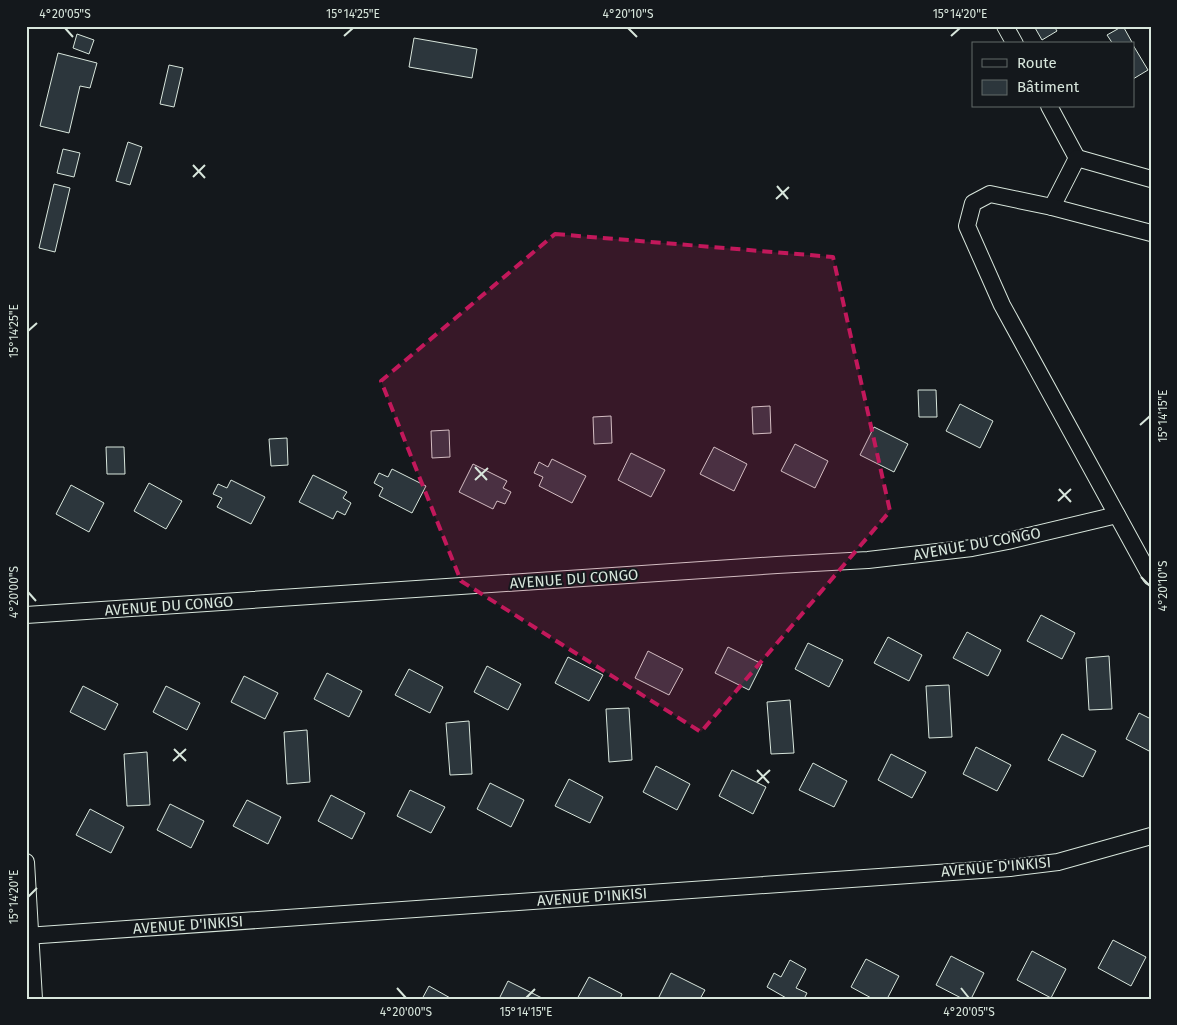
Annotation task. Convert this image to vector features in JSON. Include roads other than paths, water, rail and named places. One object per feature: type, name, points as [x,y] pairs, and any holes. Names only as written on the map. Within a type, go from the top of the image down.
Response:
[{"type":"street","points":[[1005,26],[1014,42]]},
{"type":"street","points":[[1050,108],[1077,158],[1151,179]]},
{"type":"street","points":[[1052,206],[1077,158]]},
{"type":"street","points":[[1151,233],[1052,206],[990,194],[973,203],[967,226],[1002,305],[1151,577]]},
{"type":"street","name":"AVENUE DU CONGO","points":[[26,615],[868,560],[972,548],[1117,515]]},
{"type":"street","name":"AVENUE D'INKISI","points":[[28,936],[1010,868],[1058,862],[1151,836]]},
{"type":"street","points":[[26,862],[28,936],[34,999]]}]
